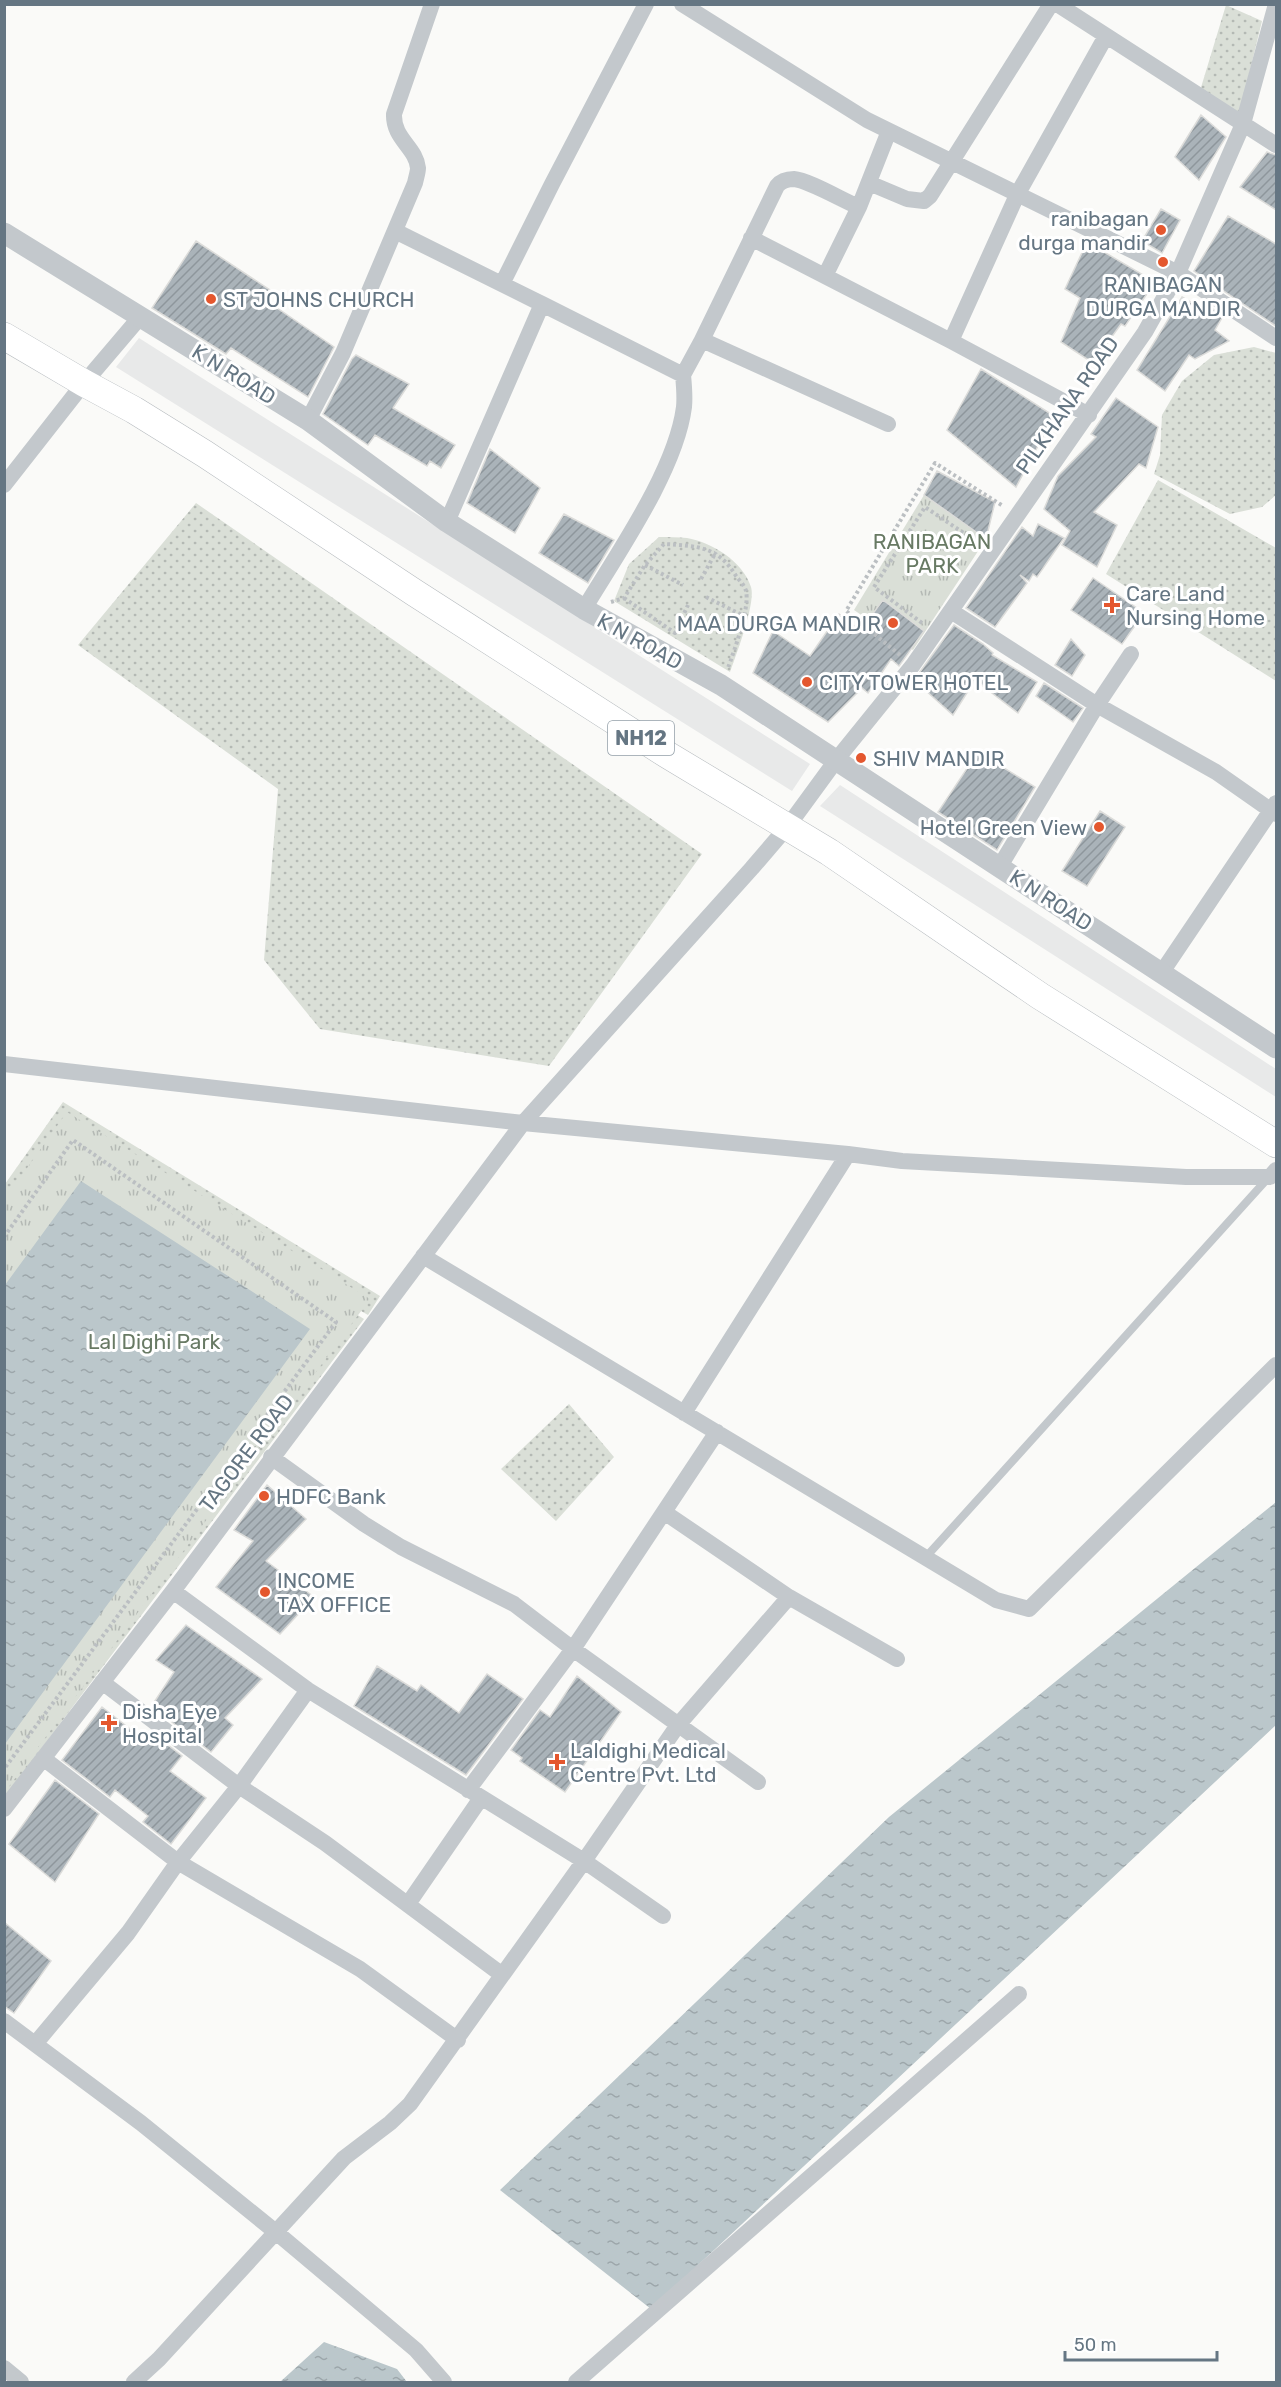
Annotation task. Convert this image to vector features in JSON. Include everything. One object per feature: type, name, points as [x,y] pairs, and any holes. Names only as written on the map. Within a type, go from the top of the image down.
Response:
[{"type":"main road","name":"NH12","points":[[4,336],[134,410],[205,454],[666,754],[788,826],[896,896],[1041,996],[1276,1144]]},
{"type":"street","points":[[308,420],[343,353],[416,183],[418,168],[414,156],[398,134],[394,124],[394,114],[432,4]]},
{"type":"street","points":[[502,284],[646,4]]},
{"type":"street","points":[[682,4],[867,120],[1178,273],[1276,338]]},
{"type":"street","points":[[869,183],[907,199],[924,201],[930,196],[1051,4]]},
{"type":"street","points":[[1057,4],[1276,145]]},
{"type":"street","name":"PILKHANA ROAD","points":[[788,826],[837,759],[913,665],[1145,332],[1178,273],[1243,124],[1276,4]]},
{"type":"street","points":[[951,341],[1017,195],[1106,36]]},
{"type":"street","points":[[825,276],[859,207],[889,132]]},
{"type":"street","points":[[584,609],[651,496],[673,449],[684,405],[683,375],[777,186],[787,179],[799,180],[859,207]]},
{"type":"street","points":[[395,231],[683,375]]},
{"type":"street","name":"K N ROAD","points":[[4,232],[308,420],[447,522],[584,609],[721,685],[837,759],[1276,1048]]},
{"type":"street","points":[[751,238],[1089,415]]},
{"type":"street","points":[[447,522],[542,304]]},
{"type":"street","points":[[4,485],[84,383],[141,316]]},
{"type":"street","points":[[702,340],[888,424]]},
{"type":"street","points":[[951,611],[1098,705],[1216,772],[1275,809],[1161,972]]},
{"type":"street","points":[[1000,866],[1131,654]]},
{"type":"street","name":"TAGORE ROAD","points":[[4,1809],[173,1591],[523,1123],[788,826]]},
{"type":"street","points":[[4,1064],[523,1123],[902,1161],[1186,1177],[1273,1173]]},
{"type":"street","points":[[684,1413],[848,1154]]},
{"type":"street","points":[[423,1256],[996,1600],[1029,1609],[1276,1365]]},
{"type":"street","points":[[408,1904],[474,1794],[717,1432]]},
{"type":"street","points":[[271,1457],[364,1524],[401,1547],[514,1604],[758,1782]]},
{"type":"street","points":[[664,1512],[789,1597],[897,1659]]},
{"type":"street","points":[[173,1591],[308,1690],[584,1861],[663,1916]]},
{"type":"street","points":[[134,2382],[159,2359],[344,2158],[390,2123],[410,2104],[458,2040],[501,1974],[584,1861],[678,1725],[789,1597]]},
{"type":"street","points":[[102,1682],[239,1786],[325,1843],[501,1974]]},
{"type":"street","points":[[35,2044],[128,1934],[178,1862],[239,1786],[308,1690]]},
{"type":"street","points":[[43,1758],[178,1862],[360,1969],[458,2040]]},
{"type":"street","points":[[576,2382],[1018,1994]]},
{"type":"street","points":[[4,2021],[141,2123],[276,2233],[416,2350],[444,2382]]},
{"type":"lane","points":[[926,1558],[1273,1173]]},
{"type":"path","points":[[913,665],[846,611],[935,464],[1017,515]]},
{"type":"path","points":[[927,616],[921,624],[874,587],[925,507],[979,543],[973,552]]},
{"type":"path","points":[[584,609],[624,598],[645,565],[664,544],[690,545],[716,552],[732,568],[746,591],[744,616],[721,685]]},
{"type":"path","points":[[701,579],[716,552]]},
{"type":"path","points":[[645,565],[683,585]]},
{"type":"path","points":[[706,597],[744,616]]},
{"type":"path","points":[[624,598],[675,633],[688,605]]},
{"type":"path","points":[[4,1237],[73,1140],[336,1322],[4,1769]]},
{"type":"shaded area","points":[[139,338],[810,764],[792,791],[116,367]]},
{"type":"shaded area","points":[[840,785],[1276,1069],[1276,1097],[820,806]]},
{"type":"green space","points":[[1226,5],[1262,21],[1239,115],[1199,94]]},
{"type":"green space","points":[[1254,347],[1276,353],[1276,495],[1262,507],[1230,514],[1154,474],[1160,455],[1162,415],[1182,381],[1214,355]]},
{"type":"green space","points":[[1158,480],[1276,548],[1276,681],[1106,574]]},
{"type":"green space","name":"RANIBAGAN PARK","points":[[924,495],[986,539],[913,650],[854,610]]},
{"type":"green space","points":[[196,503],[702,854],[549,1066],[320,1029],[264,960],[278,789],[78,645]]},
{"type":"green space","points":[[659,537],[687,538],[716,548],[734,561],[747,578],[751,587],[751,605],[730,672],[614,601],[629,564]]},
{"type":"green space","points":[[63,1102],[380,1296],[368,1315],[328,1292],[5,1263],[5,1184]]},
{"type":"green space","name":"Lal Dighi Park","points":[[67,1112],[370,1299],[5,1792],[5,1199]]},
{"type":"green space","points":[[334,1300],[364,1319],[5,1797],[4,1757]]},
{"type":"green space","points":[[569,1404],[614,1457],[556,1521],[501,1469]]},
{"type":"water","name":"Lal Dighi Park","points":[[81,1181],[310,1329],[5,1744],[5,1285]]},
{"type":"water","points":[[1276,1502],[1276,1725],[651,2309],[500,2190],[889,1817]]},
{"type":"water","points":[[324,2342],[397,2369],[407,2382],[280,2382]]},
{"type":"building","points":[[1201,115],[1226,137],[1199,180],[1175,157]]},
{"type":"building","points":[[1267,152],[1276,155],[1276,210],[1240,187]]},
{"type":"building","name":"ranibagan durga mandir","points":[[1161,209],[1180,220],[1162,253],[1142,241]]},
{"type":"building","points":[[1228,216],[1276,244],[1276,326],[1194,271]]},
{"type":"building","points":[[196,241],[270,290],[264,299],[334,347],[308,397],[231,348],[226,354],[152,308]]},
{"type":"building","points":[[1087,242],[1155,282],[1125,326],[1121,324],[1093,363],[1061,342],[1080,298],[1065,289]]},
{"type":"building","points":[[1182,297],[1207,312],[1210,307],[1223,316],[1215,330],[1229,341],[1195,359],[1189,355],[1165,391],[1137,370]]},
{"type":"building","points":[[356,355],[409,384],[393,408],[455,445],[441,468],[430,461],[427,466],[375,435],[368,445],[323,414]]},
{"type":"building","points":[[981,369],[1054,416],[1016,487],[947,430]]},
{"type":"building","points":[[1116,398],[1158,427],[1146,468],[1139,464],[1094,512],[1117,525],[1097,567],[1062,545],[1070,531],[1044,509],[1058,476],[1096,437],[1091,434]]},
{"type":"building","points":[[490,449],[540,488],[515,533],[467,503]]},
{"type":"building","points":[[937,471],[995,502],[986,539],[924,495]]},
{"type":"building","points":[[564,514],[614,540],[588,583],[539,553]]},
{"type":"building","points":[[1038,524],[1064,538],[1037,577],[1033,574],[1029,581],[1020,575],[1027,583],[995,627],[966,608],[1022,527],[1033,536]]},
{"type":"building","points":[[1093,578],[1144,613],[1122,644],[1071,610]]},
{"type":"building","points":[[883,600],[924,631],[899,666],[891,659],[868,693],[862,688],[828,722],[753,673],[773,631],[810,656],[839,614],[860,631]]},
{"type":"building","points":[[954,625],[983,644],[993,653],[992,655],[1037,682],[1018,713],[975,680],[953,715],[914,680]]},
{"type":"building","points":[[1071,639],[1085,655],[1072,676],[1055,665]]},
{"type":"building","points":[[1044,683],[1083,708],[1073,722],[1036,696]]},
{"type":"building","points":[[978,752],[1035,787],[997,850],[938,812]]},
{"type":"building","points":[[1100,811],[1125,827],[1087,886],[1062,871]]},
{"type":"building","points":[[267,1485],[306,1519],[266,1561],[314,1597],[280,1634],[216,1587],[253,1541],[234,1530]]},
{"type":"building","points":[[186,1625],[262,1679],[225,1718],[233,1725],[211,1752],[168,1719],[153,1704],[174,1672],[156,1660]]},
{"type":"building","points":[[377,1666],[417,1691],[421,1685],[459,1713],[487,1674],[523,1699],[466,1775],[354,1706]]},
{"type":"building","points":[[577,1676],[621,1712],[565,1792],[520,1761],[522,1758],[511,1750],[540,1710],[550,1717]]},
{"type":"building","points":[[102,1707],[148,1743],[155,1735],[182,1756],[170,1771],[206,1798],[171,1844],[143,1822],[148,1816],[115,1790],[110,1797],[62,1760]]},
{"type":"building","points":[[55,1780],[99,1814],[55,1882],[9,1844]]},
{"type":"building","points":[[4,1922],[51,1961],[14,2013],[4,2006]]},
{"type":"place","name":"ranibagan durga mandir","points":[[1161,230]]},
{"type":"place","name":"RANIBAGAN DURGA MANDIR","points":[[1163,262]]},
{"type":"place","name":"ST JOHNS CHURCH","points":[[211,299]]},
{"type":"place","name":"Care Land Nursing Home","points":[[1112,605]]},
{"type":"place","name":"MAA DURGA MANDIR","points":[[893,623]]},
{"type":"place","name":"CITY TOWER HOTEL","points":[[807,682]]},
{"type":"place","name":"SHIV MANDIR","points":[[861,758]]},
{"type":"place","name":"Hotel Green View","points":[[1099,827]]},
{"type":"place","name":"HDFC Bank","points":[[264,1496]]},
{"type":"place","name":"INCOME TAX OFFICE","points":[[265,1592]]},
{"type":"place","name":"Disha Eye Hospital","points":[[109,1723]]},
{"type":"place","name":"Laldighi Medical Centre Pvt. Ltd","points":[[557,1762]]}]
